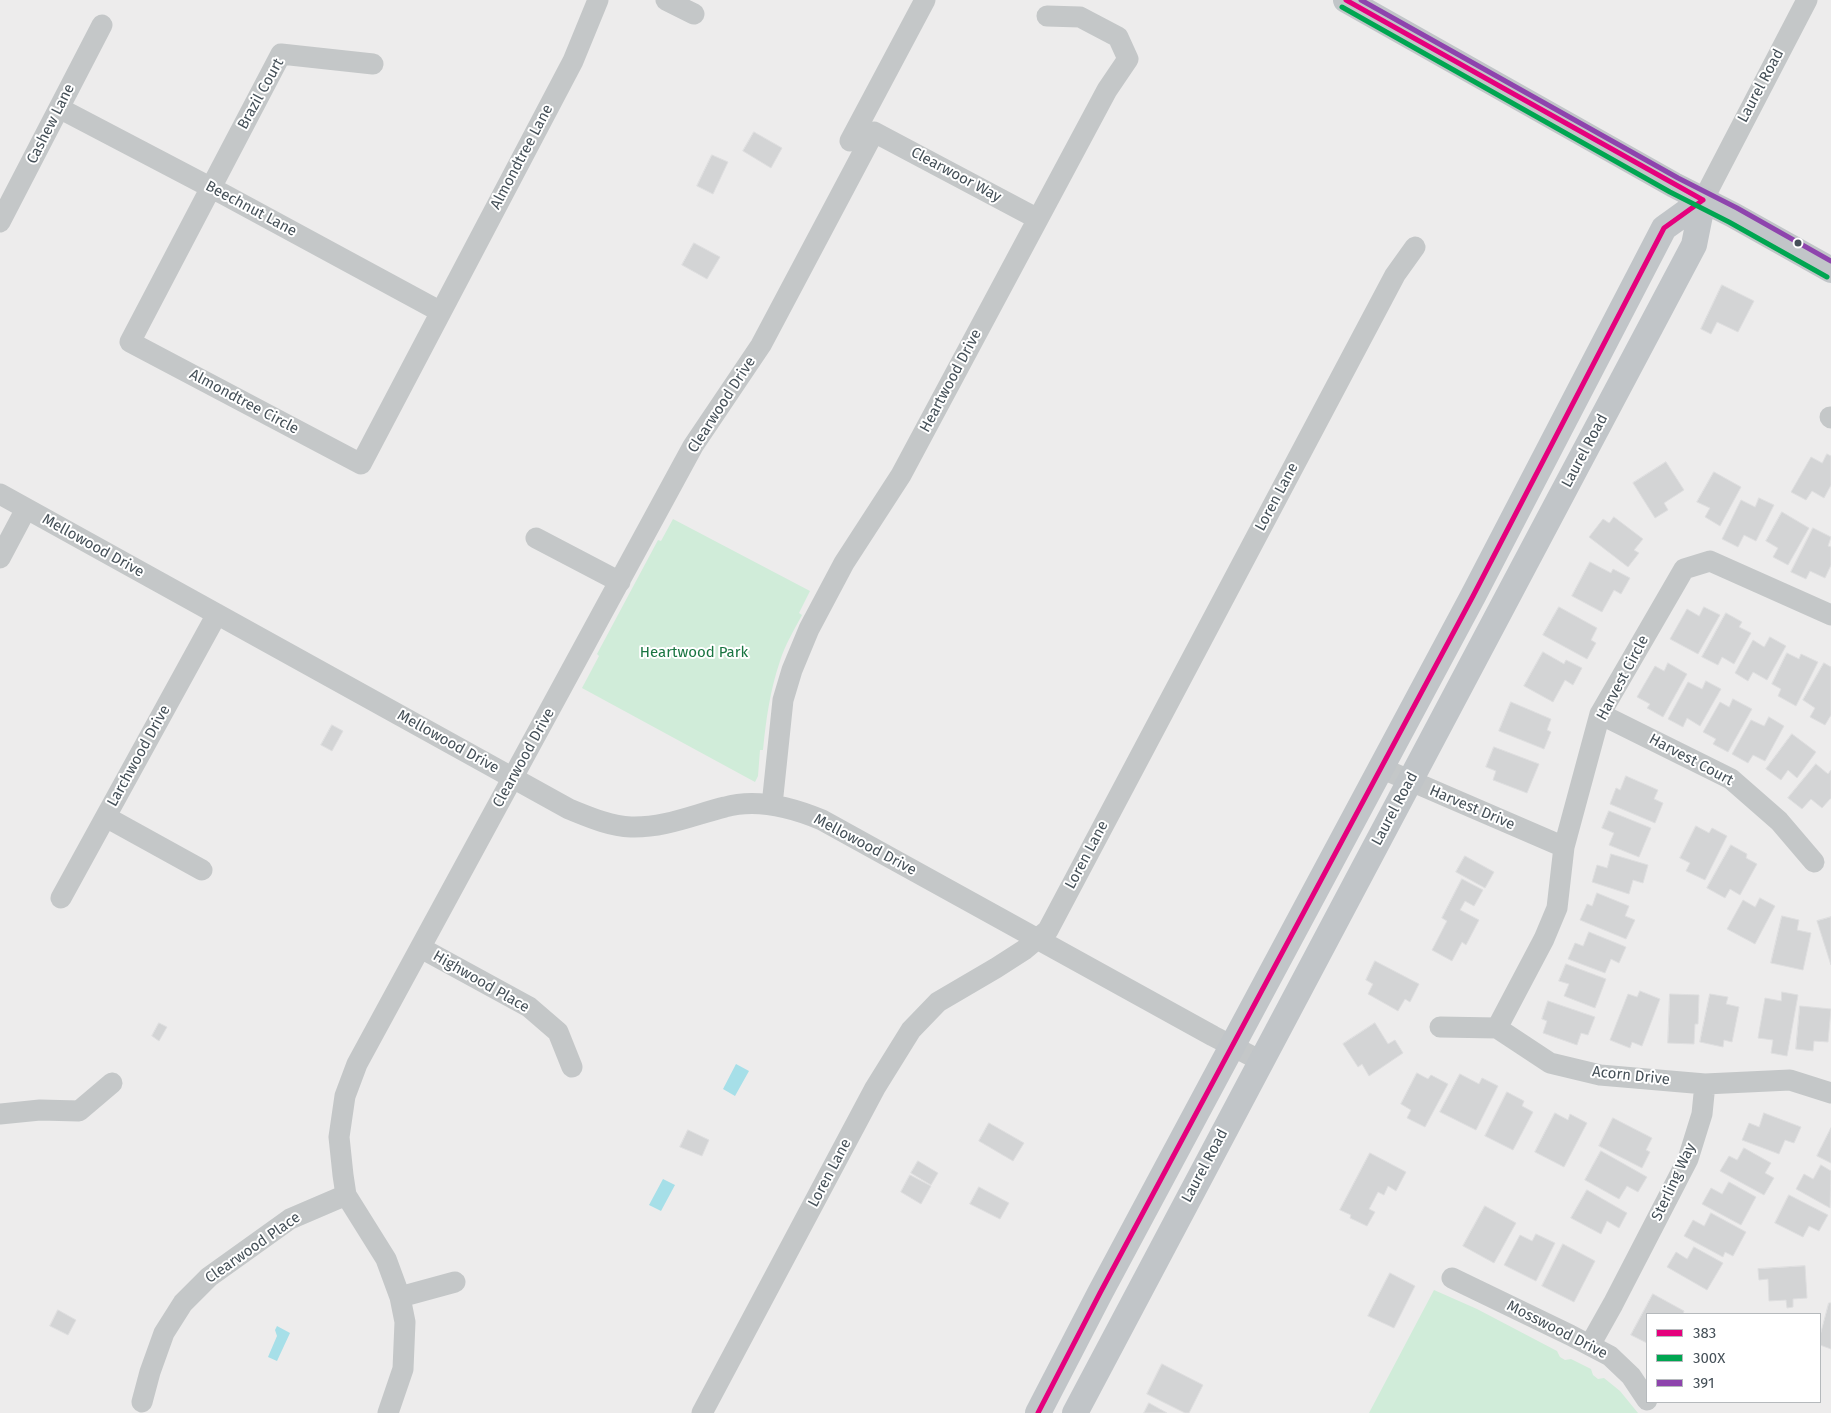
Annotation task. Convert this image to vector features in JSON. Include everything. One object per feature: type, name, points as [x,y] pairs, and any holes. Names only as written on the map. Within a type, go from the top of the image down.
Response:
[{"type":"main road","points":[[1346,0],[1665,180],[1831,270]]},
{"type":"main road","name":"Laurel Road","points":[[1038,1413],[1100,1293],[1473,596],[1664,228],[1703,200]]},
{"type":"main road","name":"Laurel Road","points":[[1075,1413],[1694,245],[1703,200]]},
{"type":"main road","points":[[1096,1372],[1102,1338],[1116,1309],[1114,1302],[1100,1293]]},
{"type":"street","name":"Almondtree Lane","points":[[441,312],[573,61],[598,0]]},
{"type":"street","points":[[666,0],[694,14]]},
{"type":"street","points":[[850,141],[925,0]]},
{"type":"street","name":"Laurel Road","points":[[1703,200],[1807,0]]},
{"type":"street","name":"Heartwood Drive","points":[[772,805],[783,700],[792,670],[809,629],[844,563],[901,475],[1108,90],[1128,59],[1118,37],[1080,17],[1048,16]]},
{"type":"street","name":"Cashew Lane","points":[[0,222],[102,25]]},
{"type":"street","name":"Brazil Court","points":[[211,188],[281,54],[373,64]]},
{"type":"street","name":"Beechnut Lane","points":[[60,108],[441,312]]},
{"type":"street","name":"Clearwoor Way","points":[[874,132],[1038,219]]},
{"type":"street","name":"Clearwood Drive","points":[[388,1413],[403,1369],[405,1322],[400,1297],[386,1259],[346,1195],[339,1137],[345,1096],[357,1064],[693,446],[761,345],[874,132]]},
{"type":"street","name":"Almondtree Circle","points":[[211,188],[130,342],[361,464],[441,312]]},
{"type":"street","name":"Loren Lane","points":[[702,1413],[875,1088],[911,1030],[938,1002],[996,968],[1048,930],[1394,274],[1415,246]]},
{"type":"street","name":"Mellowood Drive","points":[[0,494],[513,778],[599,822],[631,827],[669,824],[726,806],[749,803],[772,805],[803,812],[822,820],[1261,1061]]},
{"type":"street","points":[[0,558],[26,509]]},
{"type":"street","points":[[536,538],[620,582]]},
{"type":"street","name":"Harvest Circle","points":[[1497,1028],[1544,939],[1557,908],[1564,847],[1600,714],[1684,569],[1710,561],[1831,616]]},
{"type":"street","name":"Larchwood Drive","points":[[61,898],[217,614]]},
{"type":"street","name":"Harvest Court","points":[[1600,714],[1731,779],[1779,821],[1814,862]]},
{"type":"street","name":"Harvest Drive","points":[[1381,768],[1564,847]]},
{"type":"street","points":[[106,817],[202,870]]},
{"type":"street","name":"Highwood Place","points":[[421,948],[529,1007],[558,1032],[572,1067]]},
{"type":"street","points":[[1440,1027],[1497,1028]]},
{"type":"street","name":"Acorn Drive","points":[[1497,1028],[1550,1063],[1600,1075],[1705,1084],[1790,1080],[1831,1094]]},
{"type":"street","points":[[0,1114],[40,1110],[79,1111],[112,1083]]},
{"type":"street","name":"Sterling Way","points":[[1590,1346],[1688,1159],[1702,1114],[1705,1084]]},
{"type":"street","name":"Clearwood Place","points":[[142,1402],[150,1372],[164,1334],[183,1303],[209,1277],[290,1219],[346,1195]]},
{"type":"street","name":"Mosswood Drive","points":[[1452,1278],[1570,1334],[1610,1356],[1632,1376],[1646,1398]]},
{"type":"street","points":[[400,1297],[455,1282]]},
{"type":"green space","name":"Heartwood Park","points":[[673,519],[810,591],[799,613],[802,615],[784,649],[777,672],[769,705],[763,750],[760,750],[758,776],[755,782],[582,688],[599,656],[597,654],[658,540],[661,541]]},
{"type":"green space","points":[[1434,1290],[1477,1309],[1557,1351],[1560,1357],[1565,1360],[1571,1359],[1591,1369],[1593,1375],[1598,1379],[1604,1378],[1620,1391],[1638,1413],[1369,1413]]},
{"type":"water","points":[[736,1064],[749,1071],[735,1096],[723,1089]]},
{"type":"water","points":[[663,1179],[675,1185],[661,1211],[649,1205]]},
{"type":"water","points":[[277,1326],[290,1333],[277,1361],[268,1357],[277,1336],[275,1330]]},
{"type":"building","points":[[754,132],[782,148],[771,168],[743,151]]},
{"type":"building","points":[[712,155],[728,162],[713,194],[697,186]]},
{"type":"building","points":[[694,243],[720,257],[707,279],[682,265]]},
{"type":"building","points":[[1722,285],[1754,301],[1738,332],[1717,322],[1711,334],[1701,329]]},
{"type":"building","points":[[1827,454],[1831,456],[1831,485],[1824,498],[1812,491],[1806,500],[1791,492],[1811,457],[1822,463]]},
{"type":"building","points":[[1666,462],[1684,490],[1664,503],[1668,510],[1655,518],[1633,483]]},
{"type":"building","points":[[1714,472],[1741,487],[1720,526],[1705,517],[1710,508],[1697,502]]},
{"type":"building","points":[[1759,498],[1774,505],[1756,541],[1744,535],[1738,547],[1722,539],[1741,500],[1755,507]]},
{"type":"building","points":[[1782,512],[1809,528],[1788,565],[1773,557],[1778,548],[1766,541]]},
{"type":"building","points":[[1614,517],[1643,539],[1634,550],[1639,553],[1628,567],[1589,537],[1603,519],[1609,523]]},
{"type":"building","points":[[1813,528],[1831,537],[1828,546],[1831,547],[1831,565],[1825,578],[1810,571],[1806,579],[1791,572]]},
{"type":"building","points":[[1590,562],[1611,573],[1613,569],[1630,578],[1621,594],[1614,590],[1602,612],[1572,596]]},
{"type":"building","points":[[1559,607],[1597,628],[1591,640],[1596,643],[1587,659],[1543,635]]},
{"type":"building","points":[[1704,607],[1720,615],[1698,654],[1670,639],[1687,609],[1699,616]]},
{"type":"building","points":[[1726,613],[1742,622],[1739,627],[1751,633],[1734,664],[1722,657],[1718,665],[1702,657]]},
{"type":"building","points":[[1770,637],[1786,646],[1767,680],[1753,672],[1748,681],[1735,673],[1753,640],[1764,647]]},
{"type":"building","points":[[1543,652],[1564,664],[1566,660],[1582,668],[1573,685],[1565,680],[1553,702],[1524,686]]},
{"type":"building","points":[[1787,653],[1799,659],[1801,654],[1818,662],[1796,706],[1778,696],[1781,689],[1772,684]]},
{"type":"building","points":[[1668,663],[1687,674],[1663,717],[1647,708],[1650,704],[1637,697],[1655,666],[1664,671]]},
{"type":"building","points":[[1824,663],[1831,667],[1831,715],[1825,725],[1810,717],[1815,708],[1803,700]]},
{"type":"building","points":[[1706,681],[1721,689],[1700,726],[1687,718],[1683,727],[1668,719],[1688,682],[1702,689]]},
{"type":"building","points":[[1733,699],[1752,709],[1728,752],[1713,744],[1716,739],[1703,732],[1720,702],[1729,707]]},
{"type":"building","points":[[1511,702],[1551,719],[1547,730],[1551,732],[1544,749],[1499,731]]},
{"type":"building","points":[[1769,717],[1784,726],[1765,761],[1753,755],[1748,763],[1732,754],[1751,720],[1764,726]]},
{"type":"building","points":[[332,725],[343,731],[332,751],[321,745]]},
{"type":"building","points":[[1792,734],[1816,752],[1797,778],[1788,770],[1781,780],[1766,769]]},
{"type":"building","points":[[1494,747],[1539,764],[1527,793],[1493,780],[1496,771],[1486,767]]},
{"type":"building","points":[[1816,764],[1828,774],[1831,770],[1831,798],[1822,808],[1811,799],[1802,809],[1788,798]]},
{"type":"building","points":[[1626,776],[1658,790],[1654,799],[1663,803],[1655,823],[1610,804],[1616,788],[1620,790]]},
{"type":"building","points":[[1609,811],[1651,828],[1639,857],[1609,845],[1614,833],[1602,828]]},
{"type":"building","points":[[1696,826],[1709,833],[1712,828],[1727,836],[1705,880],[1686,871],[1690,863],[1680,858]]},
{"type":"building","points":[[1731,845],[1747,854],[1746,858],[1757,864],[1740,895],[1730,889],[1725,898],[1707,888]]},
{"type":"building","points":[[1611,854],[1648,865],[1643,883],[1633,880],[1629,894],[1592,882],[1597,865],[1607,868]]},
{"type":"building","points":[[1465,856],[1494,872],[1485,888],[1456,872]]},
{"type":"building","points":[[1462,879],[1483,890],[1474,906],[1465,901],[1460,910],[1479,920],[1466,945],[1462,942],[1452,961],[1432,950],[1447,921],[1442,918]]},
{"type":"building","points":[[1597,893],[1629,906],[1625,916],[1635,920],[1626,939],[1580,920],[1587,904],[1592,906]]},
{"type":"building","points":[[1760,898],[1775,906],[1755,944],[1727,929],[1743,900],[1755,907]]},
{"type":"building","points":[[1782,916],[1799,920],[1797,930],[1811,933],[1803,970],[1771,963]]},
{"type":"building","points":[[1831,917],[1831,965],[1817,921]]},
{"type":"building","points":[[1589,932],[1626,947],[1619,963],[1611,959],[1605,973],[1568,959],[1575,943],[1583,946]]},
{"type":"building","points":[[1375,961],[1419,984],[1410,1002],[1405,999],[1398,1011],[1368,994],[1373,984],[1366,980]]},
{"type":"building","points":[[1566,964],[1606,979],[1595,1008],[1564,996],[1569,984],[1559,981]]},
{"type":"building","points":[[1640,991],[1660,999],[1642,1046],[1632,1042],[1630,1048],[1610,1040],[1628,994],[1637,997]]},
{"type":"building","points":[[1782,992],[1798,995],[1787,1056],[1771,1053],[1773,1040],[1758,1038],[1765,998],[1781,1001]]},
{"type":"building","points":[[1670,994],[1699,995],[1698,1024],[1695,1024],[1694,1044],[1668,1043]]},
{"type":"building","points":[[1710,994],[1728,997],[1726,1004],[1739,1007],[1732,1042],[1724,1040],[1723,1047],[1700,1042]]},
{"type":"building","points":[[1548,1001],[1595,1017],[1588,1035],[1581,1033],[1577,1045],[1543,1033],[1547,1021],[1542,1019]]},
{"type":"building","points":[[1800,1006],[1831,1009],[1828,1042],[1814,1041],[1813,1051],[1796,1049]]},
{"type":"building","points":[[159,1023],[167,1027],[159,1041],[152,1036]]},
{"type":"building","points":[[1375,1023],[1388,1044],[1395,1040],[1403,1053],[1369,1076],[1362,1064],[1358,1067],[1343,1044]]},
{"type":"building","points":[[1417,1073],[1428,1079],[1431,1075],[1448,1084],[1425,1127],[1407,1118],[1411,1110],[1401,1104]]},
{"type":"building","points":[[1460,1074],[1479,1084],[1482,1078],[1498,1086],[1476,1130],[1440,1112]]},
{"type":"building","points":[[1507,1092],[1524,1101],[1522,1106],[1533,1112],[1513,1150],[1485,1136]]},
{"type":"building","points":[[1555,1113],[1568,1120],[1570,1114],[1587,1123],[1564,1167],[1535,1152]]},
{"type":"building","points":[[1764,1113],[1801,1127],[1794,1143],[1785,1140],[1779,1154],[1742,1140],[1749,1123],[1759,1127]]},
{"type":"building","points":[[1613,1118],[1652,1138],[1646,1150],[1650,1152],[1642,1168],[1599,1146]]},
{"type":"building","points":[[989,1123],[1024,1143],[1013,1161],[979,1141]]},
{"type":"building","points":[[1831,1128],[1831,1163],[1817,1156]]},
{"type":"building","points":[[688,1130],[709,1140],[702,1156],[680,1147]]},
{"type":"building","points":[[1744,1148],[1771,1163],[1765,1173],[1774,1178],[1764,1195],[1720,1171],[1729,1156],[1737,1160]]},
{"type":"building","points":[[1601,1151],[1647,1177],[1638,1192],[1627,1186],[1619,1199],[1585,1180]]},
{"type":"building","points":[[1370,1153],[1406,1172],[1396,1191],[1388,1186],[1384,1195],[1378,1192],[1369,1209],[1375,1212],[1367,1226],[1350,1218],[1351,1215],[1340,1210]]},
{"type":"building","points":[[918,1161],[938,1173],[931,1185],[911,1173]]},
{"type":"building","points":[[1821,1165],[1831,1171],[1830,1208],[1796,1189],[1804,1174],[1813,1179]]},
{"type":"building","points":[[910,1175],[931,1186],[921,1204],[901,1192]]},
{"type":"building","points":[[1729,1182],[1756,1197],[1741,1225],[1702,1204],[1711,1188],[1722,1194]]},
{"type":"building","points":[[979,1187],[1009,1203],[1000,1219],[970,1204]]},
{"type":"building","points":[[1587,1190],[1627,1213],[1619,1228],[1607,1221],[1601,1234],[1571,1218]]},
{"type":"building","points":[[1789,1195],[1828,1215],[1819,1231],[1809,1226],[1803,1237],[1775,1223]]},
{"type":"building","points":[[1485,1206],[1516,1223],[1494,1263],[1463,1246]]},
{"type":"building","points":[[1711,1213],[1746,1232],[1733,1256],[1725,1252],[1723,1257],[1684,1236],[1693,1220],[1704,1226]]},
{"type":"building","points":[[1536,1234],[1555,1243],[1536,1281],[1504,1265],[1520,1235],[1532,1241]]},
{"type":"building","points":[[1563,1244],[1595,1261],[1574,1302],[1542,1286]]},
{"type":"building","points":[[1694,1247],[1723,1263],[1707,1290],[1667,1267],[1676,1252],[1687,1259]]},
{"type":"building","points":[[1805,1266],[1807,1298],[1793,1299],[1793,1307],[1787,1308],[1786,1300],[1769,1301],[1768,1279],[1759,1280],[1758,1269]]},
{"type":"building","points":[[1390,1273],[1415,1286],[1394,1328],[1368,1316]]},
{"type":"building","points":[[1653,1294],[1684,1311],[1683,1313],[1646,1313],[1646,1342],[1631,1335]]},
{"type":"building","points":[[1829,1303],[1831,1303],[1831,1349],[1821,1345],[1821,1332]]},
{"type":"building","points":[[58,1310],[76,1320],[68,1335],[50,1326]]},
{"type":"building","points":[[1162,1364],[1203,1385],[1189,1413],[1185,1413],[1147,1394]]},
{"type":"building","points":[[1149,1403],[1167,1413],[1144,1413]]},
{"type":"transit line","name":"383","points":[[1346,0],[1703,200]]},
{"type":"transit line","name":"391","points":[[1361,0],[1678,178],[1737,208],[1831,261]]},
{"type":"transit line","name":"300X","points":[[1342,7],[1670,192],[1729,222],[1827,277]]},
{"type":"transit line","name":"383","points":[[1038,1413],[1100,1293],[1473,596],[1664,228],[1703,200]]}]
